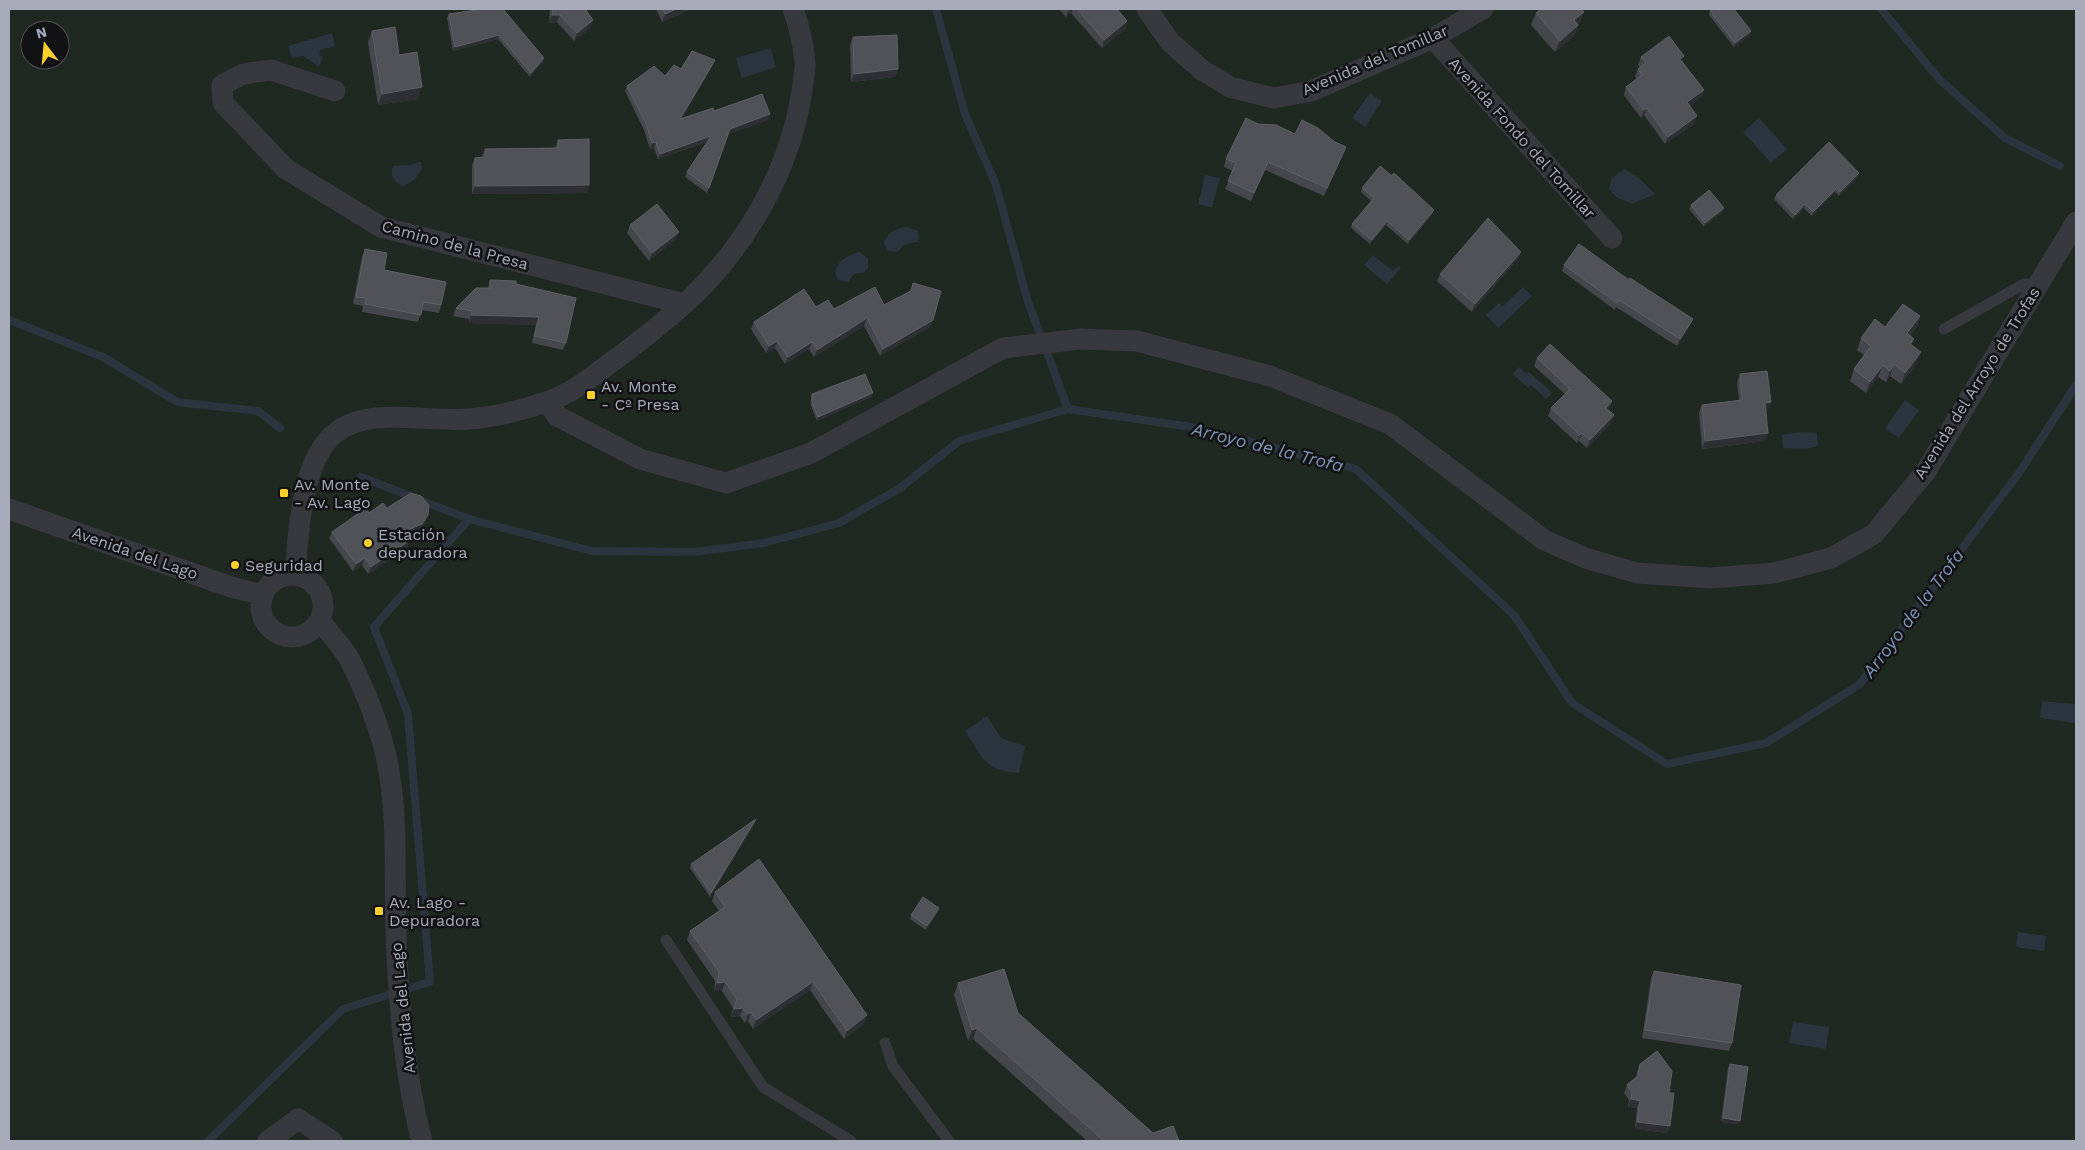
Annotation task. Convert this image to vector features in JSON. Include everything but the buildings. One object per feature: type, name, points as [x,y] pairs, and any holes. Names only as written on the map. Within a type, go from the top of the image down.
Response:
[{"type":"street","points":[[296,574],[297,538],[309,477],[319,452],[333,435],[350,424],[371,418],[469,419],[505,413],[548,402],[591,376],[638,342],[684,304],[724,261],[747,230],[766,199],[785,156],[799,108],[805,65],[798,23],[793,9]]},
{"type":"street","name":"Avenida del Tomillar","points":[[1147,9],[1170,42],[1202,70],[1230,87],[1274,98],[1311,91],[1433,38],[1483,9]]},
{"type":"street","name":"Avenida Fondo del Tomillar","points":[[1433,38],[1612,238]]},
{"type":"street","name":"Camino de la Presa","points":[[335,91],[271,70],[243,74],[222,85],[222,103],[286,169],[381,227],[684,304]]},
{"type":"street","name":"Avenida del Arroyo de Trofas","points":[[548,402],[557,416],[640,458],[726,483],[811,453],[1003,348],[1081,339],[1137,341],[1270,376],[1390,424],[1544,540],[1585,558],[1637,573],[1710,578],[1774,573],[1832,558],[1874,534],[1926,470],[2076,222]]},
{"type":"street","name":"Avenida del Lago","points":[[9,509],[230,587],[263,595]]},
{"type":"street","points":[[296,574],[308,578],[317,586],[323,597],[324,609],[320,621],[311,631],[299,637],[285,636],[273,631],[264,621],[261,608],[263,595],[270,583],[282,576],[296,574]]},
{"type":"street","name":"Avenida del Lago","points":[[320,621],[349,659],[378,726],[389,770],[394,817],[398,970],[415,1115],[422,1141]]},
{"type":"street","points":[[268,1141],[298,1119],[332,1141]]},
{"type":"lane","points":[[1944,329],[2024,284],[2037,286]]},
{"type":"lane","points":[[666,940],[763,1086],[851,1141]]},
{"type":"lane","points":[[885,1043],[893,1066],[949,1141]]},
{"type":"shaded area","points":[[9,9],[2076,9],[2076,1141],[9,1141]]},
{"type":"water","points":[[332,33],[335,46],[320,50],[319,55],[323,57],[319,67],[303,56],[292,58],[288,46]]},
{"type":"water","points":[[771,48],[776,67],[742,78],[736,58]]},
{"type":"water","points":[[1370,93],[1382,101],[1365,127],[1352,118]]},
{"type":"water","points":[[1759,118],[1787,149],[1771,163],[1743,132]]},
{"type":"water","points":[[421,162],[422,169],[415,179],[404,186],[392,176],[393,166],[410,165]]},
{"type":"water","points":[[1624,169],[1640,179],[1655,194],[1632,204],[1616,197],[1609,189],[1612,178]]},
{"type":"water","points":[[1205,175],[1220,178],[1212,208],[1198,204]]},
{"type":"water","points":[[907,227],[918,231],[919,238],[917,242],[903,245],[898,252],[888,251],[884,244],[889,234],[895,230]]},
{"type":"water","points":[[859,252],[868,258],[868,268],[863,273],[854,274],[848,282],[838,280],[835,273],[838,265],[847,257]]},
{"type":"water","points":[[1373,255],[1393,271],[1398,266],[1401,268],[1387,284],[1364,265]]},
{"type":"water","points":[[1523,287],[1532,296],[1498,328],[1486,315],[1499,303],[1503,306]]},
{"type":"water","points":[[1519,367],[1527,374],[1529,372],[1552,393],[1546,399],[1531,385],[1528,388],[1513,374]]},
{"type":"water","points":[[1905,400],[1919,410],[1899,438],[1885,429]]},
{"type":"water","points":[[1800,432],[1817,433],[1818,446],[1806,449],[1783,448],[1782,435]]},
{"type":"water","points":[[2042,701],[2076,704],[2075,723],[2040,718]]},
{"type":"water","points":[[987,716],[1001,738],[1025,746],[1019,773],[991,766],[985,761],[965,731]]},
{"type":"water","points":[[2018,932],[2046,936],[2044,951],[2016,947]]},
{"type":"water","points":[[1793,1022],[1829,1027],[1826,1049],[1789,1043]]},
{"type":"waterway","points":[[936,9],[965,114],[996,185],[1028,302],[1068,409]]},
{"type":"waterway","points":[[1881,9],[1940,80],[2005,138],[2060,166]]},
{"type":"waterway","points":[[9,320],[103,357],[177,402],[258,411],[280,428]]},
{"type":"waterway","name":"Arroyo de la Trofa","points":[[361,477],[469,519],[592,551],[694,552],[764,543],[839,523],[900,488],[959,441],[1068,409],[1198,428],[1356,469],[1514,615],[1572,703],[1667,764],[1766,743],[1860,684],[2019,473],[2076,385]]},
{"type":"waterway","points":[[208,1141],[343,1009],[430,982],[408,714],[374,627],[469,519]]},
{"type":"place","name":"Av. Monte - Cº Presa","points":[[591,395]]},
{"type":"place","name":"Av. Monte - Av. Lago","points":[[284,493]]},
{"type":"place","name":"Estación depuradora","points":[[368,543]]},
{"type":"place","name":"Seguridad","points":[[235,565]]},
{"type":"place","name":"Av. Lago - Depuradora","points":[[379,911]]}]
